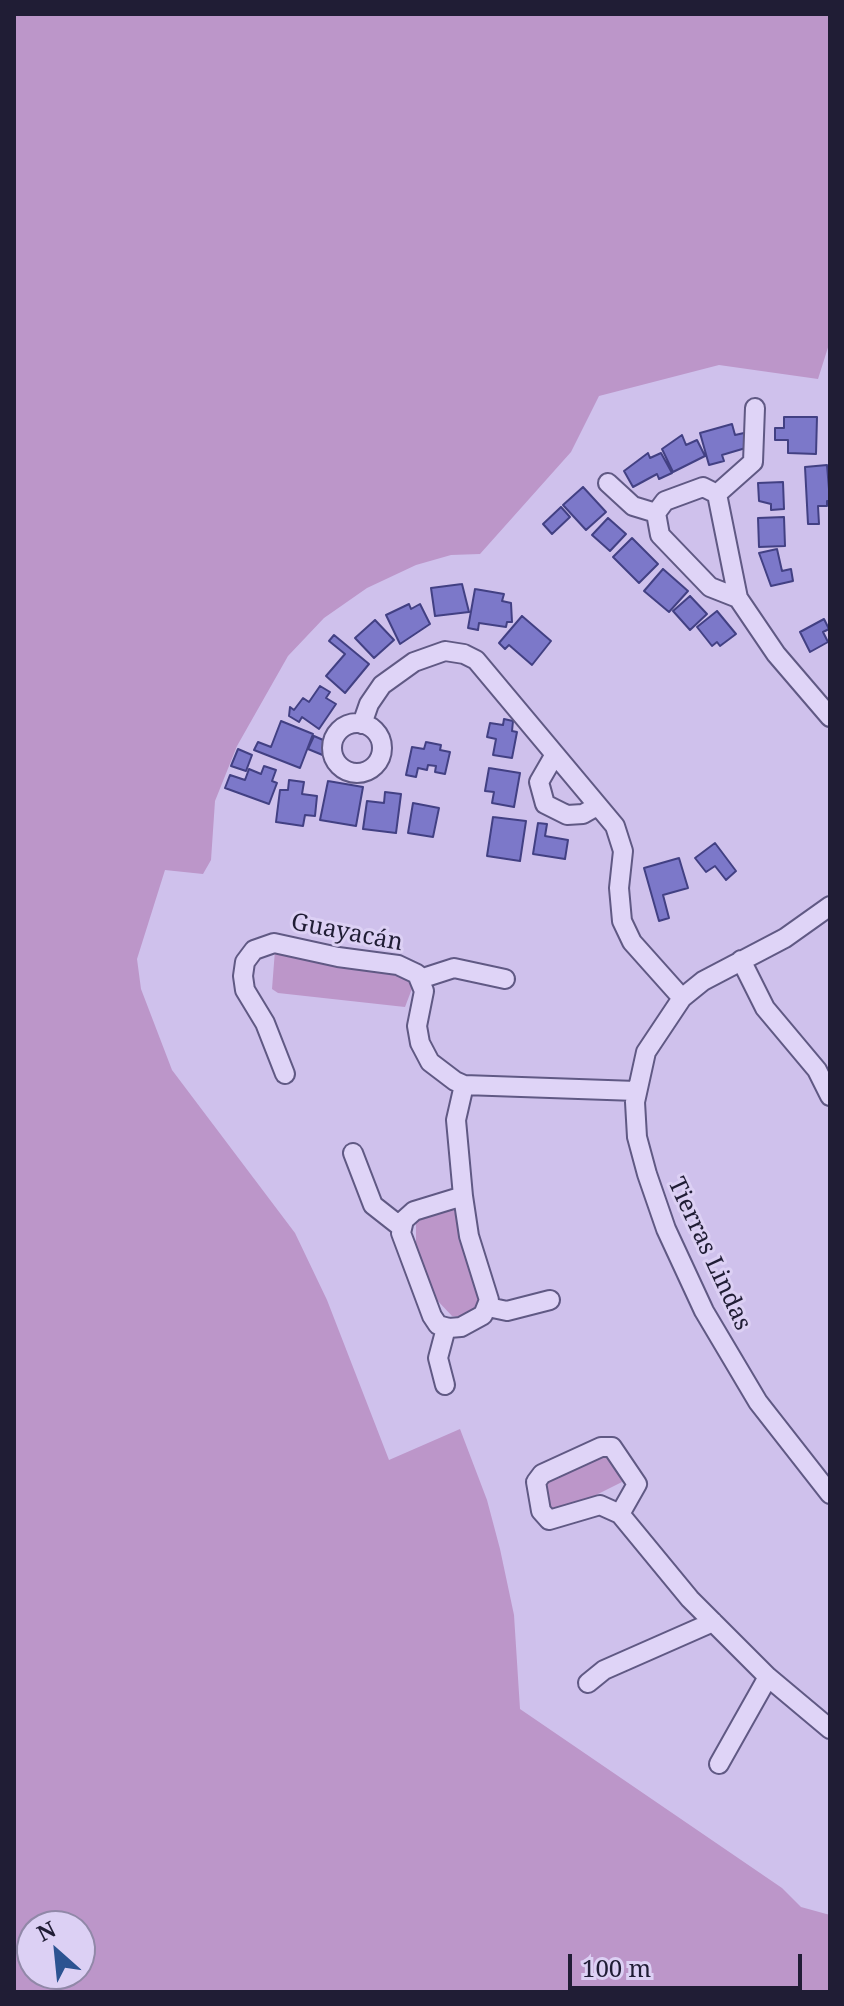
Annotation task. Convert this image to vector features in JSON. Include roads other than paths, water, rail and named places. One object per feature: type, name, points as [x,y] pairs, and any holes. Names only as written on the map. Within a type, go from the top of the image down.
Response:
[{"type":"street","points":[[717,494],[753,462],[755,408]]},
{"type":"street","points":[[608,483],[633,506],[656,513]]},
{"type":"street","points":[[738,598],[710,587],[658,531],[656,513],[665,501],[696,488],[709,488],[717,494],[738,598],[776,654],[830,717]]},
{"type":"street","points":[[362,724],[374,695],[392,677],[430,654],[457,652],[480,664],[615,826],[621,842],[618,899],[626,931],[682,998]]},
{"type":"street","points":[[554,756],[539,782],[545,804],[567,815],[583,814],[597,806]]},
{"type":"street","name":"Tierras Lindas","points":[[830,906],[785,938],[703,981],[682,998],[646,1052],[636,1091],[641,1156],[686,1274],[758,1402],[830,1494]]},
{"type":"street","name":"Guayacán","points":[[285,1074],[269,1033],[243,982],[245,962],[254,950],[267,944],[280,943],[338,957],[398,965],[420,979],[424,991],[417,1026],[420,1043],[439,1071],[464,1085]]},
{"type":"street","points":[[741,960],[765,1008],[817,1070],[830,1096]]},
{"type":"street","name":"Guayacán","points":[[420,979],[454,968],[505,979]]},
{"type":"street","points":[[446,1328],[468,1323],[483,1315],[488,1307],[487,1289],[469,1236],[463,1196],[456,1120],[464,1085],[636,1091]]},
{"type":"street","points":[[353,1153],[373,1205],[401,1227]]},
{"type":"street","points":[[446,1328],[432,1316],[402,1238],[401,1227],[414,1211],[463,1196]]},
{"type":"street","points":[[488,1307],[507,1311],[550,1300]]},
{"type":"street","points":[[445,1385],[438,1358],[446,1328]]},
{"type":"street","points":[[620,1514],[637,1484],[612,1447],[601,1447],[542,1474],[536,1482],[541,1511],[549,1520],[600,1505],[620,1514],[664,1571],[713,1622],[768,1677],[830,1729]]},
{"type":"street","points":[[588,1683],[604,1670],[713,1622]]},
{"type":"street","points":[[719,1764],[768,1677]]}]
